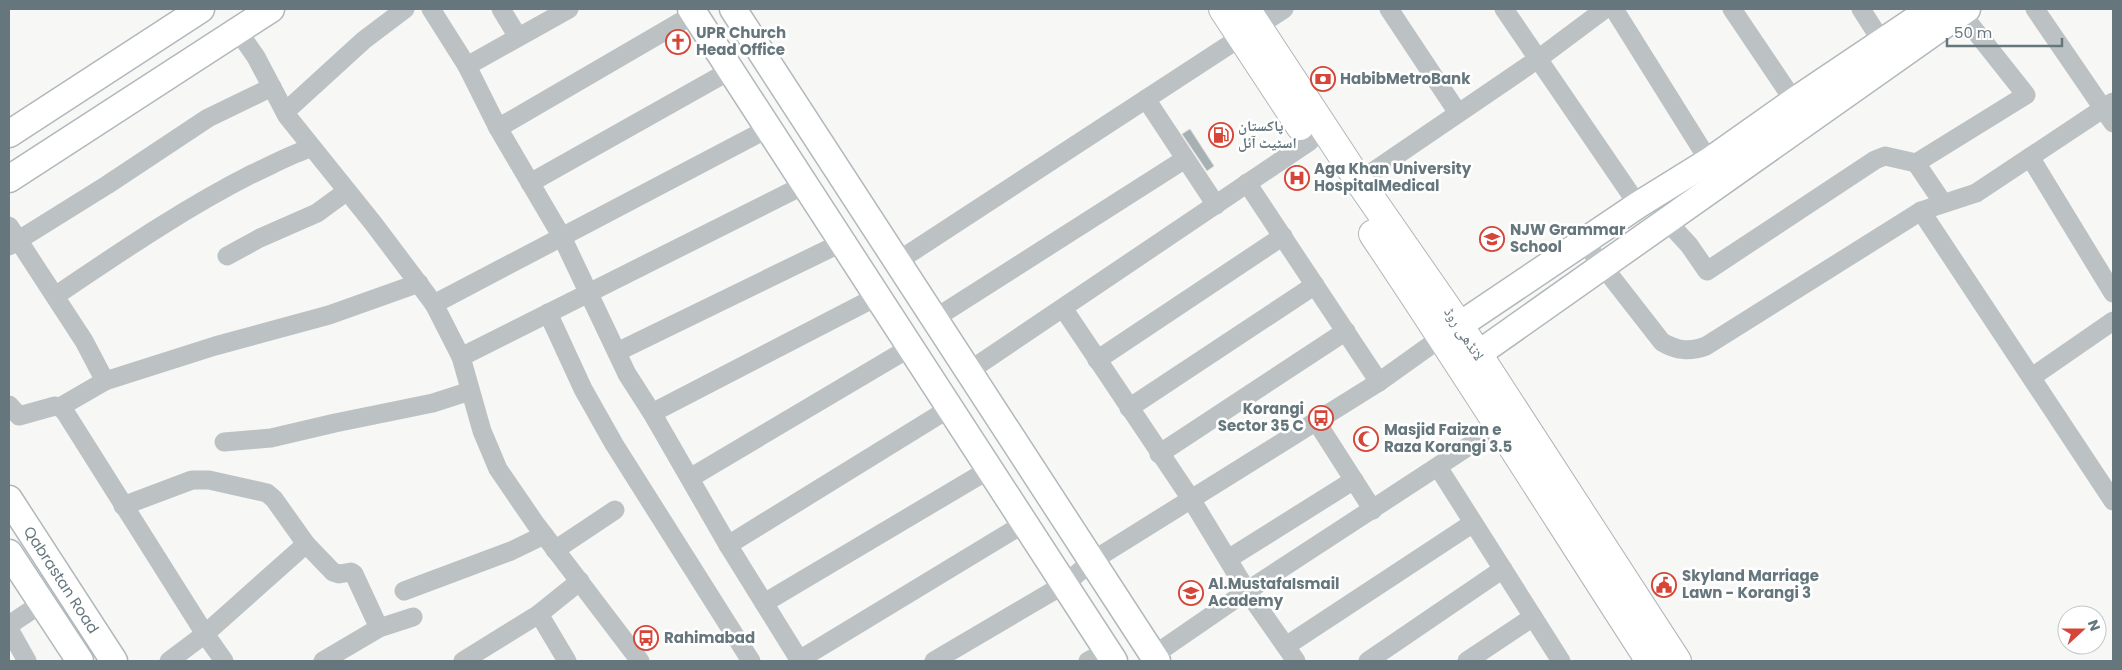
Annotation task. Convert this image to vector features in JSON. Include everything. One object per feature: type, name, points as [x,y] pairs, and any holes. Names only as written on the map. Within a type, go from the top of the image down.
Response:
[{"type":"main road","name":"لانڈھی روڈ","points":[[1223,9],[1248,24],[1359,181],[1470,361],[1677,661]]},
{"type":"main road","name":"لانڈھی روڈ","points":[[1248,24],[1310,141],[1451,331]]},
{"type":"main road","name":"لانڈھی روڈ","points":[[1470,361],[1498,427],[1650,661]]},
{"type":"street","points":[[9,134],[201,9]]},
{"type":"street","points":[[9,179],[271,9]]},
{"type":"street","points":[[285,112],[364,40],[405,9]]},
{"type":"street","points":[[431,9],[467,66],[498,128],[562,238],[627,374],[652,413],[728,545],[800,660],[1025,523]]},
{"type":"street","points":[[501,9],[518,37]]},
{"type":"street","points":[[467,66],[566,9]]},
{"type":"street","points":[[733,9],[1092,561],[1152,659],[1247,591],[1498,427]]},
{"type":"street","points":[[898,261],[1146,99],[1248,24],[1284,9]]},
{"type":"street","points":[[1389,9],[1458,113]]},
{"type":"street","points":[[1504,9],[1638,205]]},
{"type":"street","points":[[1359,181],[1538,59],[1606,9]]},
{"type":"street","points":[[1614,9],[1709,161]]},
{"type":"street","points":[[1732,9],[1794,101]]},
{"type":"street","points":[[1861,9],[1882,42]]},
{"type":"street","points":[[934,661],[1065,584],[1092,561],[1379,382],[1451,331],[1638,205],[1709,161],[1931,9]]},
{"type":"street","points":[[1584,242],[1662,342],[1672,348],[1693,351],[1706,346],[1921,210],[1976,193],[2030,157],[2110,111],[2035,9]]},
{"type":"street","points":[[1470,361],[1666,220],[1964,11],[2026,95],[1916,163]]},
{"type":"street","points":[[498,128],[698,13],[731,70],[1065,584],[1103,658]]},
{"type":"street","points":[[238,31],[256,57],[285,112],[311,148],[347,191],[434,304],[461,357],[482,431],[498,469],[550,542],[640,661]]},
{"type":"street","points":[[530,183],[731,70]]},
{"type":"street","points":[[105,380],[84,341],[55,296],[12,237],[107,185],[208,118],[272,87]]},
{"type":"street","points":[[1146,99],[1216,205]]},
{"type":"street","points":[[434,304],[769,128]]},
{"type":"street","points":[[969,371],[1310,141]]},
{"type":"street","points":[[55,296],[160,226],[232,185],[298,152],[311,148]]},
{"type":"street","points":[[1666,220],[1689,245],[1707,271],[1875,160],[1885,156],[1916,163],[1942,203]]},
{"type":"street","points":[[2030,157],[2113,293]]},
{"type":"street","points":[[690,478],[914,350],[940,327],[1185,159]]},
{"type":"street","points":[[1247,183],[1379,382]]},
{"type":"street","points":[[461,357],[806,184]]},
{"type":"street","points":[[227,256],[260,238],[317,213],[347,191]]},
{"type":"street","points":[[1921,210],[2113,501]]},
{"type":"street","points":[[1097,360],[1283,236]]},
{"type":"street","points":[[616,352],[843,242]]},
{"type":"street","points":[[9,405],[19,416],[60,407],[105,380],[215,346],[329,315],[419,283]]},
{"type":"street","points":[[1129,408],[1315,285]]},
{"type":"street","points":[[652,413],[878,296]]},
{"type":"street","points":[[1063,308],[1191,499],[1247,591],[1291,654],[1473,523]]},
{"type":"street","points":[[548,313],[583,389],[614,444],[751,661]]},
{"type":"street","points":[[2032,377],[2113,321]]},
{"type":"street","points":[[1160,454],[1346,331]]},
{"type":"street","points":[[224,442],[271,438],[433,403],[470,391]]},
{"type":"street","points":[[60,407],[65,412],[204,634],[224,661]]},
{"type":"street","points":[[728,545],[950,408]]},
{"type":"street","points":[[1316,421],[1373,510]]},
{"type":"street","points":[[1438,467],[1561,661]]},
{"type":"street","points":[[764,603],[990,469]]},
{"type":"street","points":[[123,506],[192,480],[209,480],[258,490],[268,494],[274,499],[306,544],[333,572],[338,574],[351,572],[354,574],[379,628]]},
{"type":"street","points":[[1228,559],[1354,480]]},
{"type":"street","name":"Qabrastan Road","points":[[9,499],[114,661]]},
{"type":"street","points":[[404,591],[511,551],[550,542],[615,510]]},
{"type":"street","points":[[169,661],[204,634],[306,544]]},
{"type":"street","name":"Qabrastan Road","points":[[9,553],[80,661]]},
{"type":"street","points":[[1368,661],[1503,569]]},
{"type":"street","points":[[463,661],[539,614],[580,581]]},
{"type":"street","points":[[9,625],[42,603]]},
{"type":"street","points":[[539,614],[568,661]]},
{"type":"street","points":[[323,661],[379,628],[413,617]]},
{"type":"street","points":[[1467,661],[1533,617]]},
{"type":"street","points":[[9,629],[27,661]]},
{"type":"building","points":[[1190,129],[1214,166],[1207,171],[1182,134]]},
{"type":"place","name":"UPR Church Head Office","points":[[678,42]]},
{"type":"place","name":"HabibMetroBank","points":[[1323,79]]},
{"type":"place","name":"پاکستان اسٹیٹ آئل","points":[[1221,135]]},
{"type":"place","name":"Aga Khan University HospitalMedical","points":[[1297,178]]},
{"type":"place","name":"NJW Grammar School","points":[[1492,239]]},
{"type":"place","name":"Korangi Sector 35 C","points":[[1321,418]]},
{"type":"place","name":"Masjid Faizan e Raza Korangi 3.5","points":[[1366,439]]},
{"type":"place","name":"Skyland Marriage Lawn - Korangi 3","points":[[1664,585]]},
{"type":"place","name":"Al.MustafaIsmail Academy","points":[[1191,593]]},
{"type":"place","name":"Rahimabad","points":[[646,638]]}]
